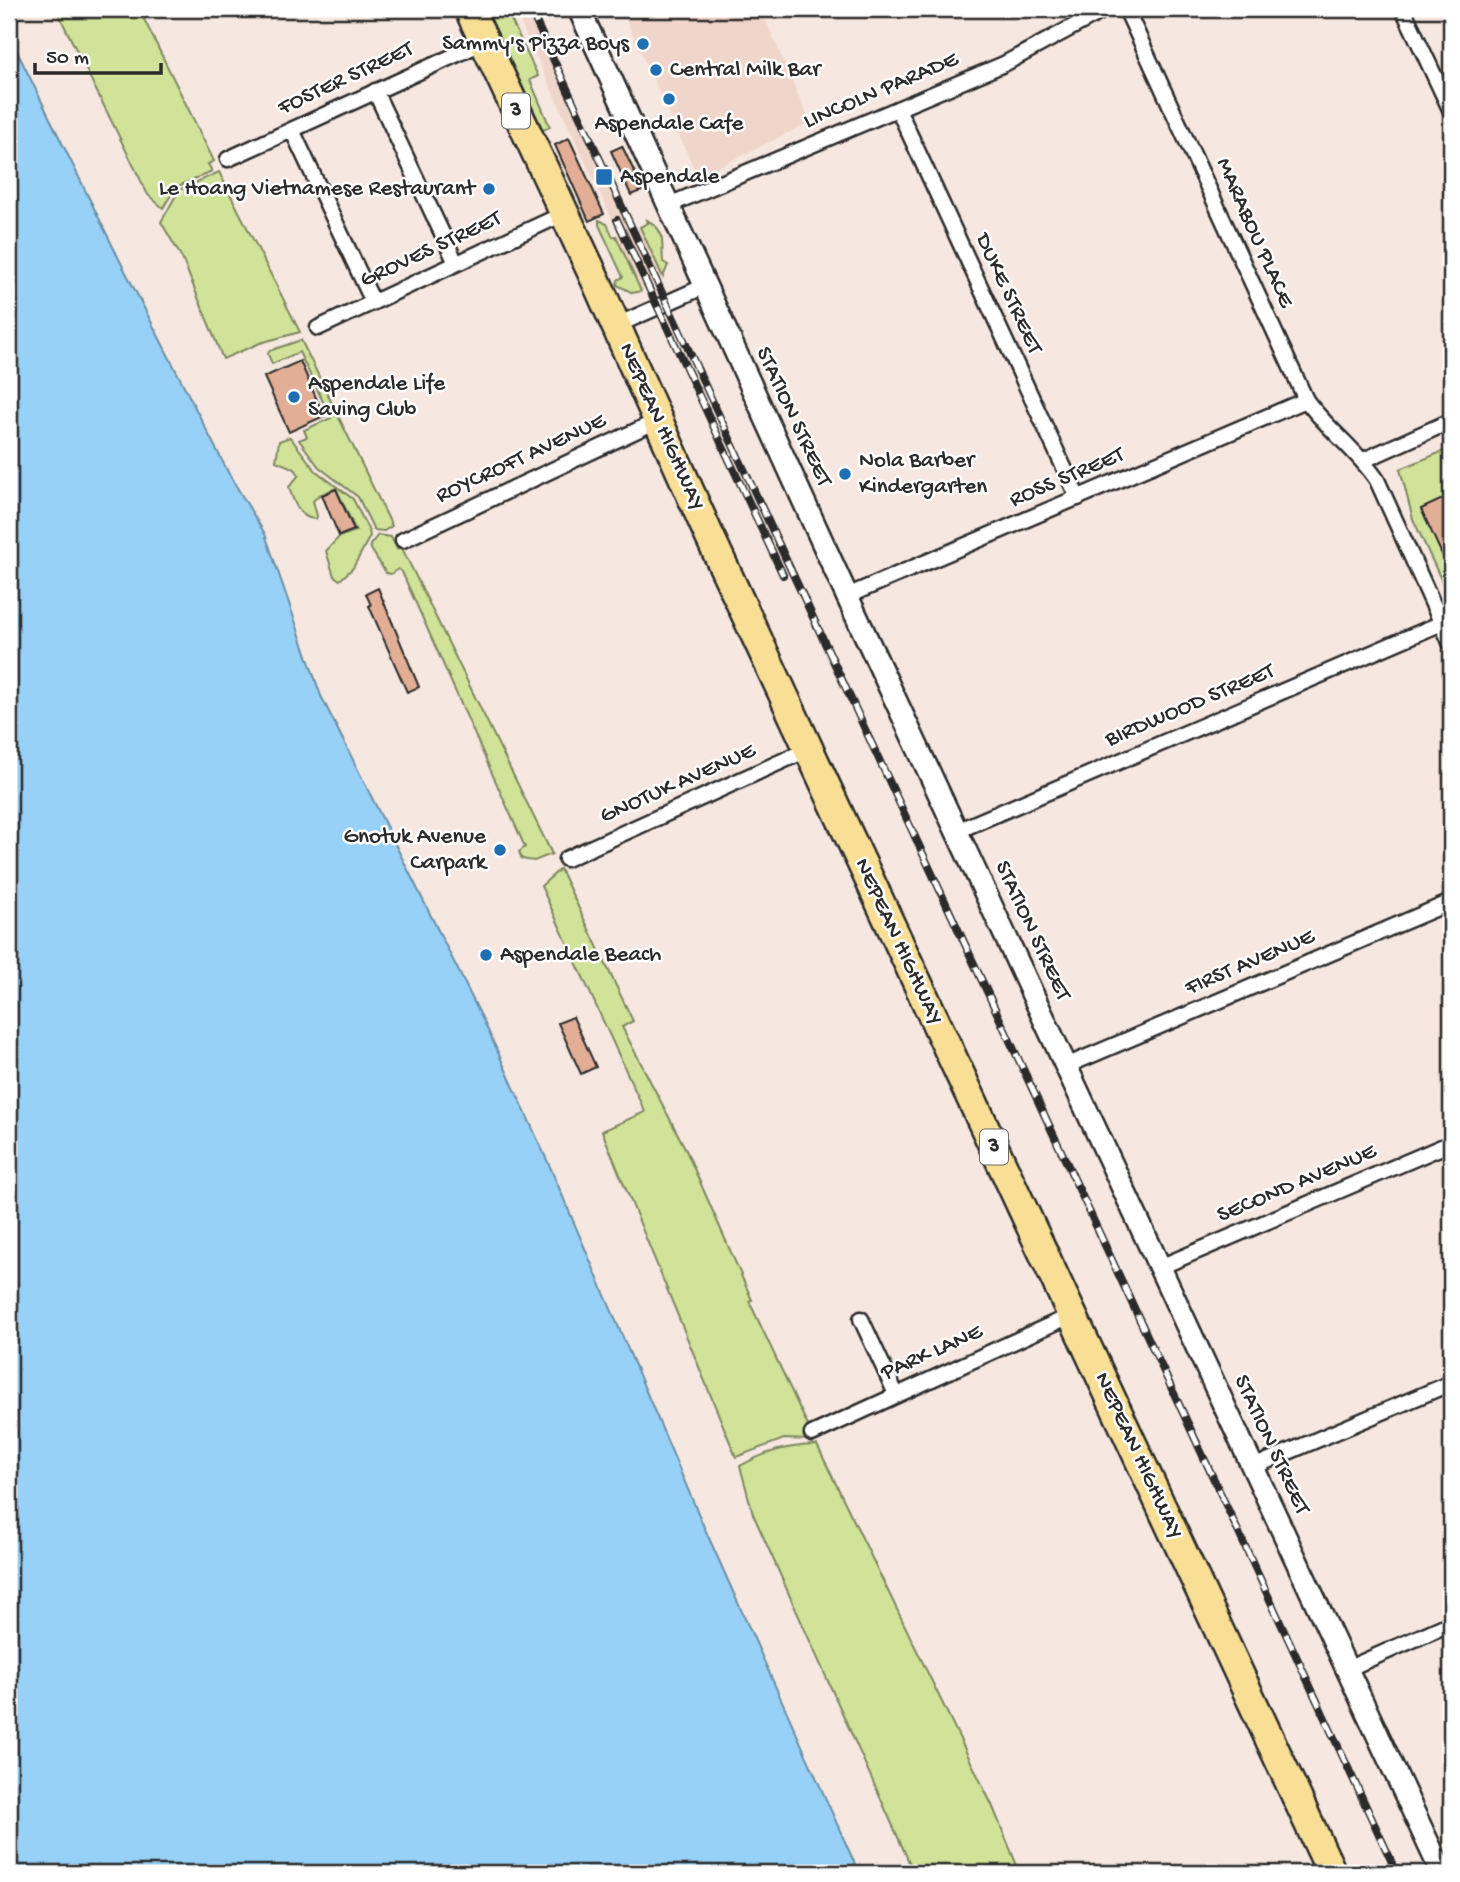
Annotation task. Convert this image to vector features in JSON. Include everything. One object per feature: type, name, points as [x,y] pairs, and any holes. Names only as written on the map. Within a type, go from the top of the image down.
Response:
[{"type":"highway","name":"NEPEAN HIGHWAY","points":[[469,9],[708,533],[1332,1873]]},
{"type":"street","name":"STATION STREET","points":[[579,9],[847,596],[1347,1669],[1444,1869]]},
{"type":"street","name":"LINCOLN PARADE","points":[[669,205],[1004,64],[1106,9]]},
{"type":"street","name":"MARABOU PLACE","points":[[1126,9],[1306,400],[1317,415],[1364,460],[1377,480],[1451,644]]},
{"type":"street","points":[[1403,9],[1451,111]]},
{"type":"street","name":"FOSTER STREET","points":[[228,159],[484,42]]},
{"type":"street","points":[[375,91],[456,264]]},
{"type":"street","name":"DUKE STREET","points":[[898,109],[1078,498]]},
{"type":"street","points":[[292,130],[373,302]]},
{"type":"street","name":"GROVES STREET","points":[[318,328],[563,214]]},
{"type":"street","points":[[615,326],[705,286]]},
{"type":"street","name":"ROSS STREET","points":[[847,596],[1306,400]]},
{"type":"street","name":"ROYCROFT AVENUE","points":[[403,540],[659,421]]},
{"type":"street","points":[[1364,460],[1451,421]]},
{"type":"street","name":"BIRDWOOD STREET","points":[[957,831],[1442,623]]},
{"type":"street","name":"GNOTUK AVENUE","points":[[566,859],[809,750]]},
{"type":"street","name":"FIRST AVENUE","points":[[1066,1066],[1451,902]]},
{"type":"street","name":"SECOND AVENUE","points":[[1160,1266],[1451,1143]]},
{"type":"street","name":"PARK LANE","points":[[812,1434],[1072,1315]]},
{"type":"street","points":[[861,1319],[896,1394]]},
{"type":"street","points":[[1253,1467],[1451,1383]]},
{"type":"street","points":[[1347,1669],[1451,1623]]},
{"type":"shaded area","points":[[514,9],[534,9],[635,228],[640,227],[663,277],[641,291],[616,236],[619,234]]},
{"type":"shaded area","points":[[621,9],[761,9],[810,122],[698,177]]},
{"type":"green space","points":[[56,9],[139,9],[214,161],[208,164],[212,171],[176,187],[163,208],[148,195]]},
{"type":"green space","points":[[486,9],[506,9],[538,76],[530,80],[550,127],[543,130]]},
{"type":"green space","points":[[219,172],[300,332],[260,343],[223,359],[182,258],[161,222],[179,190]]},
{"type":"green space","points":[[599,220],[607,224],[613,237],[616,236],[641,291],[633,293],[617,285],[618,280],[623,277]]},
{"type":"green space","points":[[647,220],[658,228],[662,238],[663,262],[668,265],[663,277],[640,227],[648,223]]},
{"type":"green space","points":[[301,340],[392,526],[384,531],[374,530],[358,497],[319,467],[299,440],[307,437],[304,430],[331,418],[299,352],[272,364],[268,354],[269,351]]},
{"type":"green space","points":[[290,437],[316,471],[353,499],[369,531],[370,536],[353,568],[340,580],[334,576],[326,551],[339,537],[356,531],[336,488],[319,495],[313,501],[316,519],[306,516],[298,509],[289,487],[299,475],[295,469],[276,461],[279,441]]},
{"type":"green space","points":[[1451,448],[1451,601],[1413,519],[1400,469]]},
{"type":"green space","points":[[378,535],[391,537],[397,549],[401,546],[552,854],[534,861],[522,859],[519,852],[525,847],[402,572],[398,569],[391,574],[386,573],[371,549],[370,545]]},
{"type":"green space","points":[[560,869],[633,1021],[622,1027],[685,1148],[752,1300],[749,1301],[810,1430],[810,1440],[784,1439],[736,1457],[602,1131],[645,1112],[541,886]]},
{"type":"green space","points":[[817,1445],[992,1805],[1020,1873],[914,1873],[753,1514],[740,1466],[777,1450]]},
{"type":"water","points":[[9,35],[229,474],[265,534],[321,696],[485,1024],[551,1169],[704,1527],[859,1873],[9,1873]]},
{"type":"building","points":[[569,138],[604,214],[589,221],[555,145]]},
{"type":"building","points":[[622,146],[643,190],[631,195],[611,151]]},
{"type":"building","name":"Aspendale Life Saving Club","points":[[300,361],[324,416],[289,432],[264,377]]},
{"type":"building","points":[[336,489],[354,530],[339,536],[322,495]]},
{"type":"building","points":[[1451,495],[1451,574],[1421,509]]},
{"type":"building","points":[[378,588],[419,687],[407,692],[369,606],[371,605],[366,594]]},
{"type":"building","points":[[573,1017],[596,1067],[581,1074],[558,1023]]},
{"type":"railway","points":[[530,9],[1397,1873]]},
{"type":"railway","points":[[617,220],[783,575]]},
{"type":"place","name":"Sammy's Pizza Boys","points":[[643,44]]},
{"type":"place","name":"Central Milk Bar","points":[[656,70]]},
{"type":"place","name":"Aspendale Cafe","points":[[669,99]]},
{"type":"place","name":"Aspendale","points":[[604,177]]},
{"type":"place","name":"Le Hoang Vietnamese Restaurant","points":[[489,189]]},
{"type":"place","name":"Aspendale Life Saving Club","points":[[294,397]]},
{"type":"place","name":"Nola Barber Kindergarten","points":[[845,474]]},
{"type":"place","name":"Gnotuk Avenue Carpark","points":[[500,850]]},
{"type":"place","name":"Aspendale Beach","points":[[486,955]]}]
